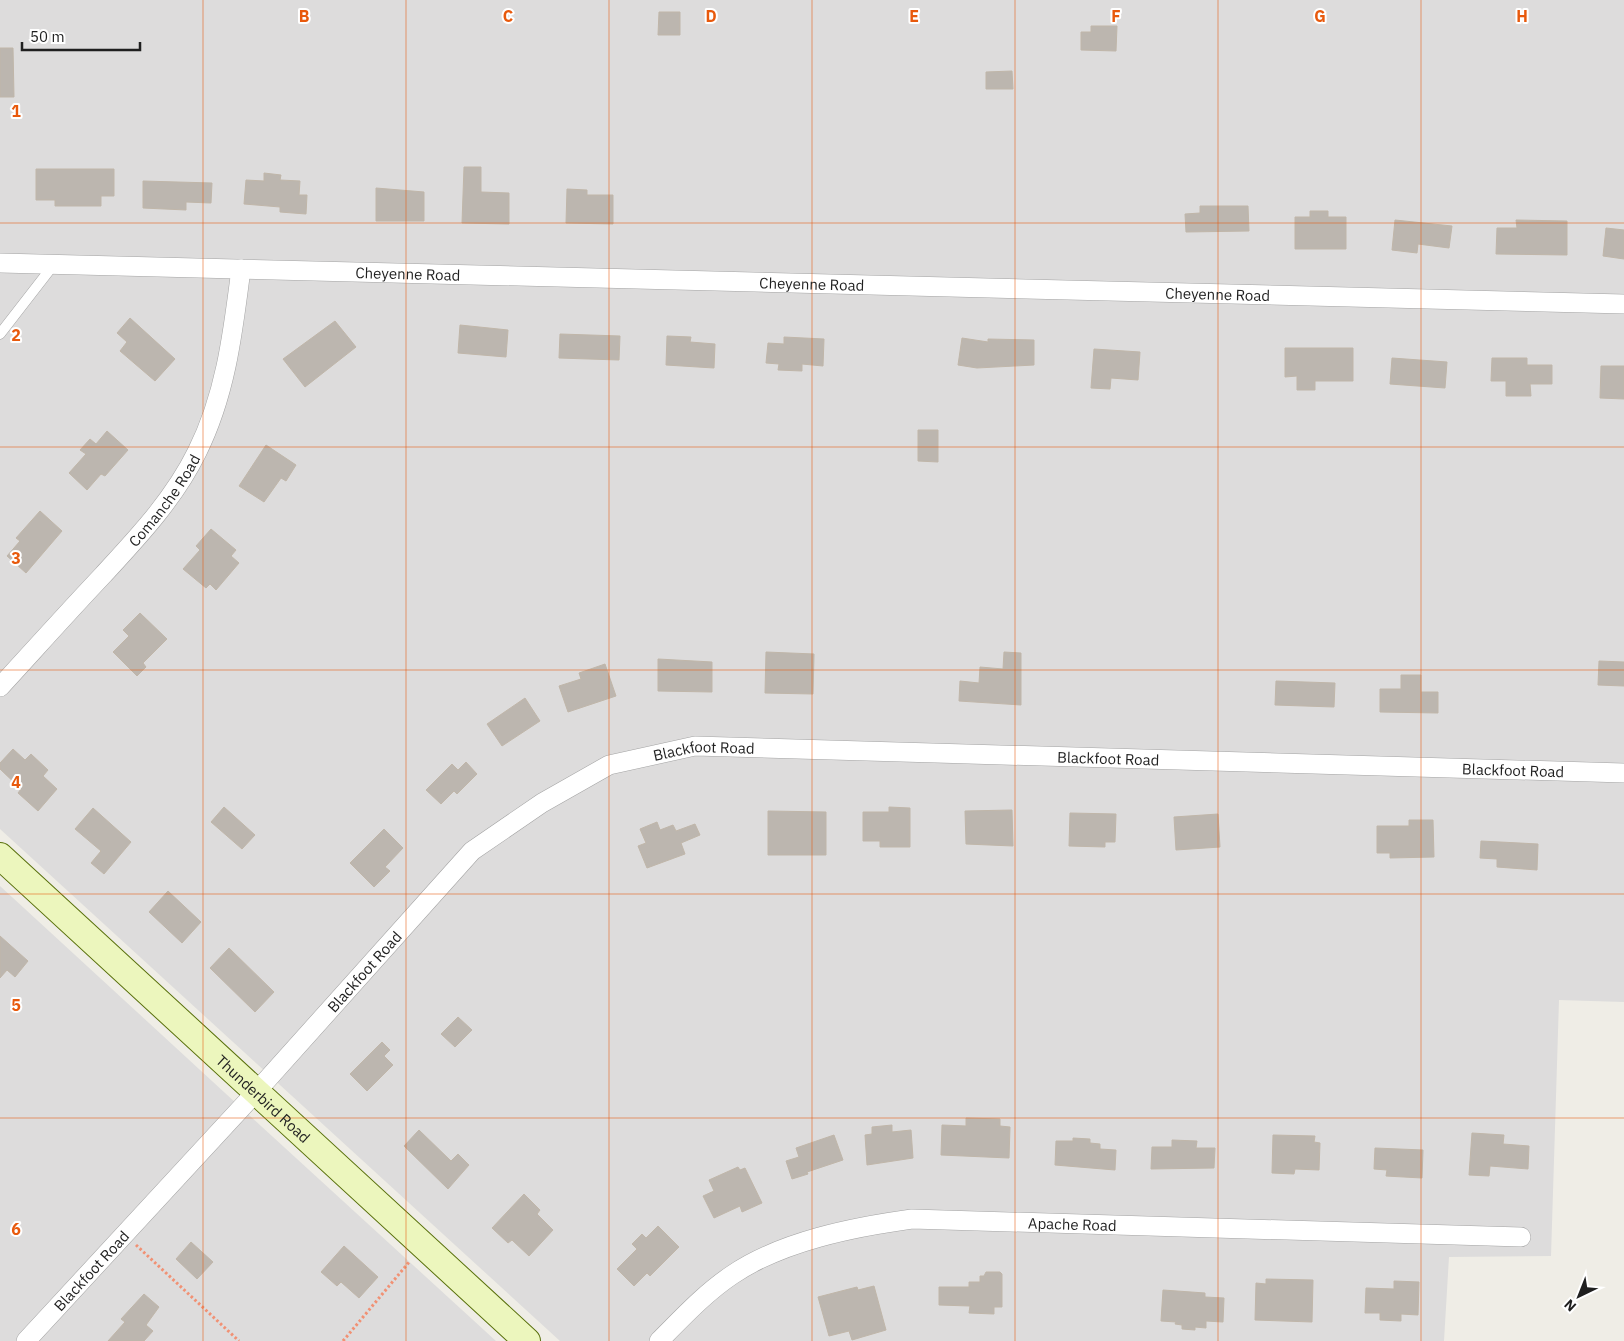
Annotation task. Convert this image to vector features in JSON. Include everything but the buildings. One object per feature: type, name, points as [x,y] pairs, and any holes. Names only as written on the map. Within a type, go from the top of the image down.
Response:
[{"type":"main road","name":"Thunderbird Road","points":[[0,856],[527,1341]]},
{"type":"street","name":"Cheyenne Road","points":[[0,262],[1624,304]]},
{"type":"street","name":"Comanche Road","points":[[0,687],[144,530],[172,495],[197,452],[216,406],[231,352],[241,269]]},
{"type":"street","name":"Blackfoot Road","points":[[26,1341],[256,1092],[472,851],[542,803],[609,765],[695,746],[1624,773]]},
{"type":"street","name":"Apache Road","points":[[659,1341],[690,1310],[732,1275],[771,1255],[858,1226],[912,1219],[1521,1237]]},
{"type":"lane","points":[[0,334],[55,263]]},
{"type":"path","points":[[124,1234],[239,1341]]},
{"type":"path","points":[[343,1341],[423,1245]]},
{"type":"shaded area","points":[[0,0],[1624,0],[1624,1002],[1559,1000],[1551,1256],[1449,1257],[1444,1341],[560,1341],[0,829]]},
{"type":"shaded area","points":[[0,886],[261,1126],[496,1341],[0,1341]]}]
